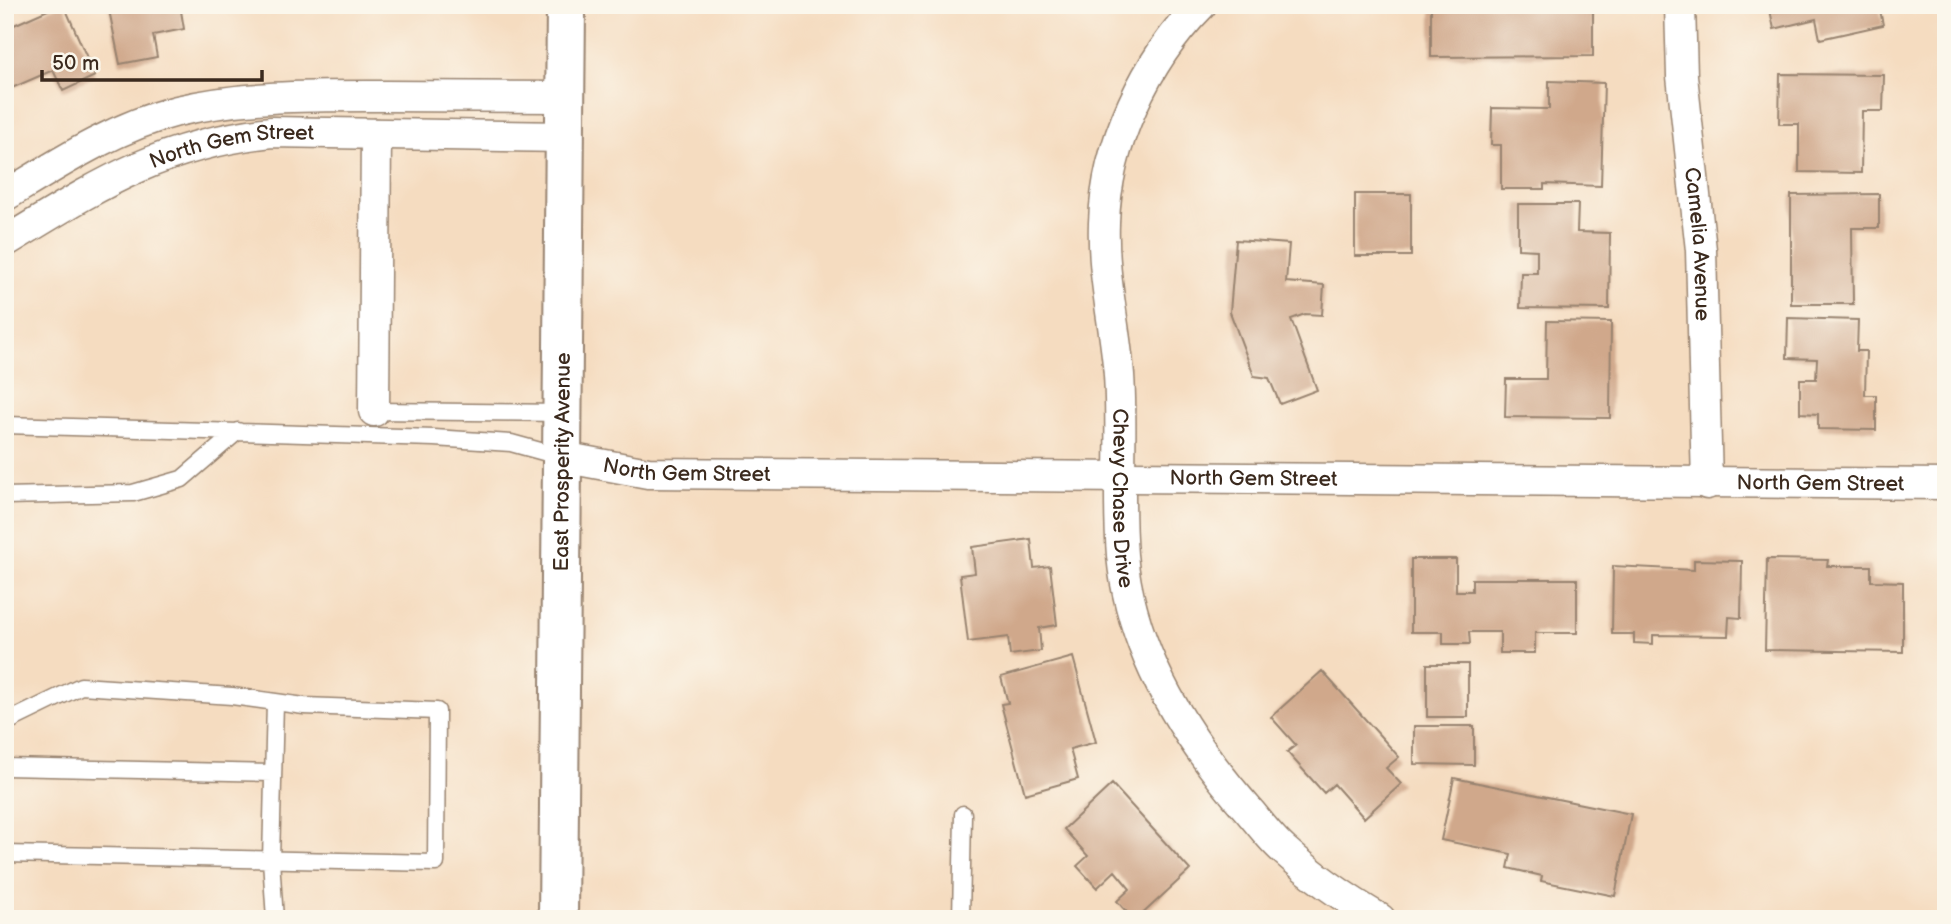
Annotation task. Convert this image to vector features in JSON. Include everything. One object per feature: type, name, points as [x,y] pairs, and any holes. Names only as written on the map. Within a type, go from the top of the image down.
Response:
[{"type":"main road","name":"East Prosperity Avenue","points":[[558,919],[566,5]]},
{"type":"street","name":"Chevy Chase Drive","points":[[1201,5],[1162,53],[1134,102],[1112,169],[1103,221],[1105,275],[1119,376],[1122,557],[1135,621],[1191,740],[1283,850],[1339,895],[1380,919]]},
{"type":"street","name":"Camelia Avenue","points":[[1680,5],[1682,76],[1701,250],[1707,484]]},
{"type":"street","name":"North Gem Street","points":[[5,196],[83,149],[134,126],[198,108],[267,98],[327,96],[566,97]]},
{"type":"street","name":"North Gem Street","points":[[5,242],[108,180],[190,146],[271,132],[566,137]]},
{"type":"street","points":[[374,411],[376,134]]},
{"type":"street","name":"North Gem Street","points":[[562,457],[648,473],[1946,484]]},
{"type":"lane","points":[[374,411],[563,413]]},
{"type":"lane","points":[[5,425],[238,431],[511,443],[562,457]]},
{"type":"lane","points":[[5,496],[133,493],[182,479],[238,431]]},
{"type":"lane","points":[[5,723],[81,686],[275,702],[437,711],[436,863],[5,855]]},
{"type":"lane","points":[[275,702],[271,860],[275,919]]},
{"type":"lane","points":[[5,767],[273,773]]},
{"type":"lane","points":[[961,919],[962,814]]},
{"type":"building","points":[[64,5],[95,76],[63,91],[53,70],[5,91],[5,29]]},
{"type":"building","points":[[108,5],[180,5],[184,29],[153,35],[157,57],[120,64]]},
{"type":"building","points":[[1431,5],[1593,5],[1593,56],[1431,57]]},
{"type":"building","points":[[1769,5],[1879,5],[1883,25],[1820,39],[1816,19],[1774,29]]},
{"type":"building","points":[[1780,74],[1884,75],[1883,111],[1862,111],[1861,173],[1799,172],[1799,124],[1779,124]]},
{"type":"building","points":[[1549,81],[1604,83],[1601,186],[1544,184],[1544,189],[1501,189],[1501,145],[1491,145],[1492,108],[1549,109]]},
{"type":"building","points":[[1355,194],[1411,194],[1411,256],[1355,256]]},
{"type":"building","points":[[1879,194],[1879,228],[1852,228],[1853,304],[1791,304],[1791,195]]},
{"type":"building","points":[[1518,204],[1578,204],[1577,232],[1610,233],[1609,309],[1520,308],[1521,273],[1537,273],[1537,250],[1518,249]]},
{"type":"building","points":[[1236,240],[1289,244],[1286,282],[1324,285],[1322,315],[1305,314],[1291,319],[1317,390],[1280,404],[1269,378],[1254,376],[1230,312]]},
{"type":"building","points":[[1788,318],[1858,320],[1857,351],[1866,351],[1865,395],[1876,395],[1876,430],[1818,429],[1818,414],[1800,413],[1800,379],[1816,379],[1817,359],[1787,358]]},
{"type":"building","points":[[1547,321],[1611,322],[1610,418],[1505,417],[1506,379],[1546,379]]},
{"type":"building","points":[[1031,539],[1034,568],[1050,566],[1057,625],[1039,628],[1041,651],[1010,655],[1008,637],[968,642],[960,575],[975,573],[972,547]]},
{"type":"building","points":[[1411,559],[1456,559],[1456,591],[1472,591],[1472,579],[1577,579],[1577,633],[1535,633],[1535,653],[1500,653],[1500,632],[1469,632],[1470,644],[1443,644],[1443,632],[1411,632]]},
{"type":"building","points":[[1767,559],[1828,560],[1827,566],[1871,566],[1871,581],[1903,582],[1903,652],[1765,650]]},
{"type":"building","points":[[1694,560],[1742,561],[1741,618],[1729,617],[1728,636],[1653,635],[1653,644],[1634,643],[1634,634],[1612,634],[1613,566],[1694,570]]},
{"type":"building","points":[[1073,657],[1096,742],[1070,749],[1078,779],[1025,794],[1001,704],[1008,703],[1001,677]]},
{"type":"building","points":[[1427,664],[1468,664],[1468,717],[1427,717]]},
{"type":"building","points":[[1322,671],[1399,757],[1386,768],[1401,784],[1364,818],[1334,784],[1324,793],[1287,752],[1296,745],[1271,717]]},
{"type":"building","points":[[1414,726],[1474,726],[1474,765],[1414,764]]},
{"type":"building","points":[[1454,778],[1631,814],[1615,896],[1541,881],[1542,876],[1508,868],[1511,854],[1441,840]]},
{"type":"building","points":[[1112,784],[1190,870],[1137,919],[1133,919],[1117,901],[1130,889],[1115,871],[1097,888],[1077,866],[1088,856],[1064,829]]}]
